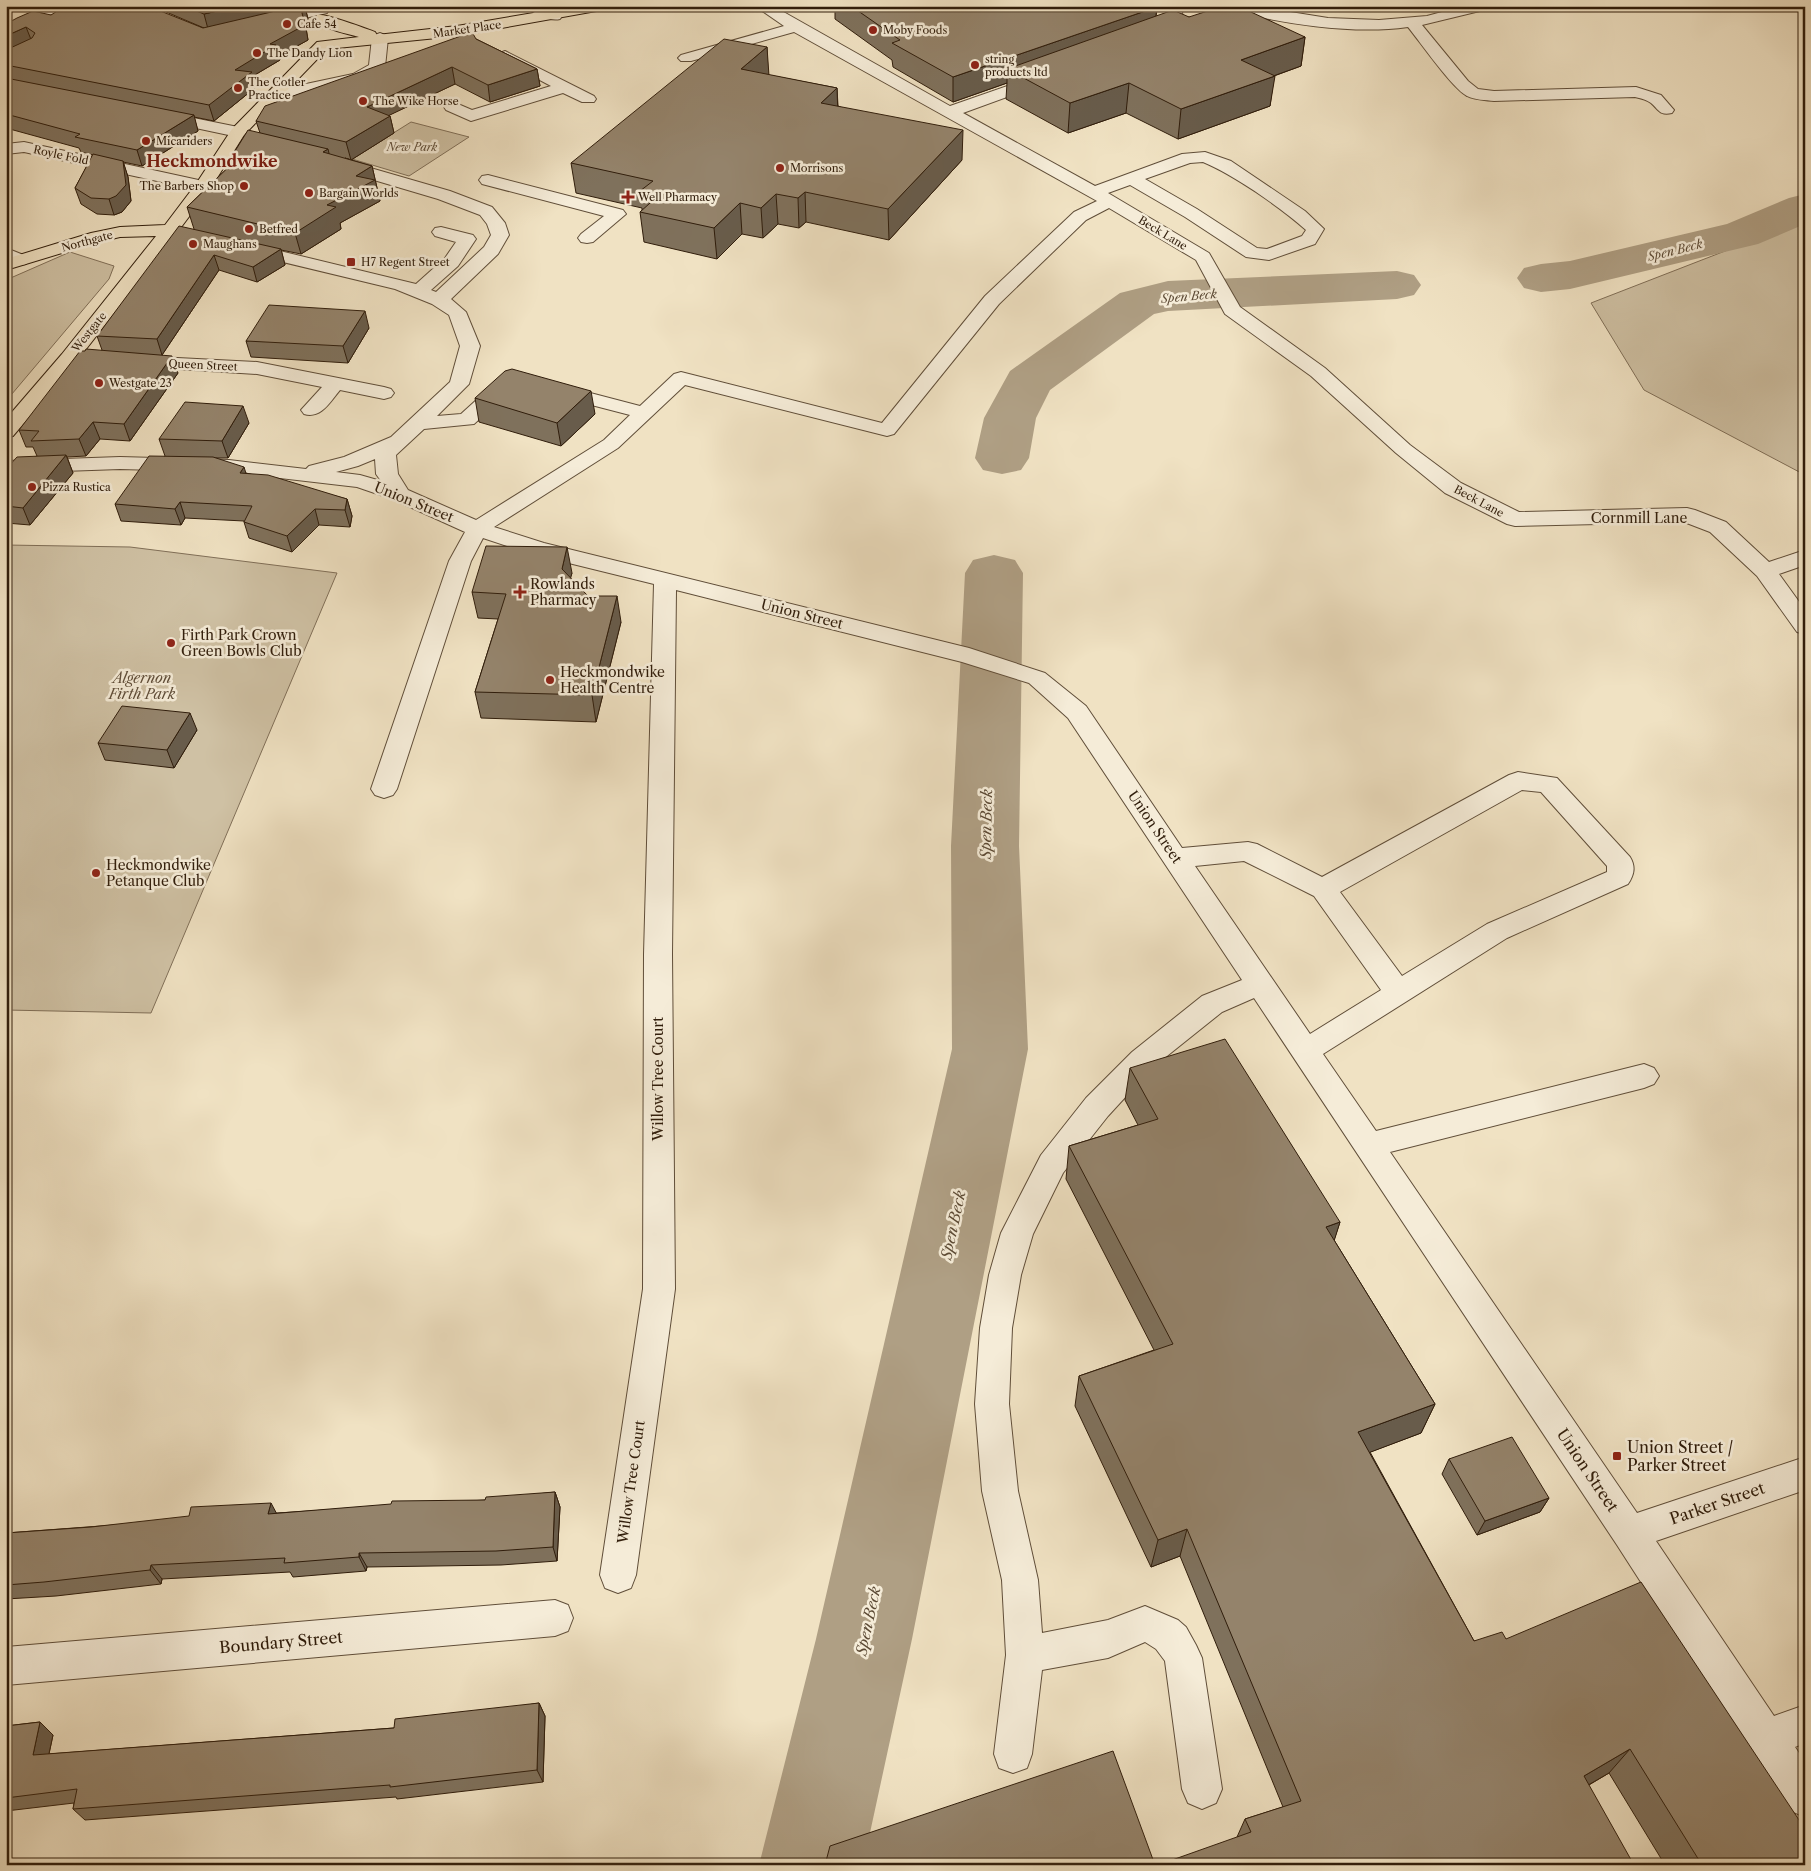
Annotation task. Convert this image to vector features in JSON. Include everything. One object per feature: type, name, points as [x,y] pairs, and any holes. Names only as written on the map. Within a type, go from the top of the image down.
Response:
[{"type":"main road","name":"Market Place","points":[[322,45],[457,32],[555,16],[602,6]]},
{"type":"main road","points":[[322,11],[339,26],[380,38]]},
{"type":"main road","points":[[179,232],[204,186],[273,96],[322,45],[322,11]]},
{"type":"main road","name":"Northgate","points":[[11,259],[120,232],[179,232]]},
{"type":"main road","name":"Westgate","points":[[6,432],[179,232]]},
{"type":"street","points":[[6,33],[71,6]]},
{"type":"street","points":[[531,6],[555,16]]},
{"type":"street","name":"Beck Lane","points":[[762,6],[796,27],[1110,201],[1204,257],[1232,310],[1318,372],[1403,449],[1453,488],[1515,519]]},
{"type":"street","points":[[1229,6],[1295,19],[1374,24],[1426,21],[1483,6]]},
{"type":"street","points":[[1146,41],[1174,31],[1172,7],[1192,13]]},
{"type":"street","points":[[255,26],[322,11]]},
{"type":"street","points":[[1412,22],[1450,70],[1473,93],[1504,96],[1636,92],[1655,98],[1666,110]]},
{"type":"street","points":[[686,58],[796,27]]},
{"type":"street","points":[[457,32],[588,99]]},
{"type":"street","points":[[273,96],[358,78],[377,67],[380,38]]},
{"type":"street","points":[[949,112],[1052,75]]},
{"type":"street","points":[[452,107],[471,116],[565,87]]},
{"type":"street","points":[[142,113],[241,138]]},
{"type":"street","name":"Royle Fold","points":[[6,150],[24,147],[204,186]]},
{"type":"street","points":[[1093,192],[1147,172],[1188,158],[1205,157],[1225,165],[1299,215],[1315,229],[1309,240],[1269,255],[1252,253],[1191,213],[1131,178]]},
{"type":"street","points":[[317,159],[364,170],[444,194],[486,211],[496,223],[500,235],[492,250],[439,300]]},
{"type":"street","points":[[488,180],[616,214],[587,238]]},
{"type":"street","points":[[384,789],[460,561],[477,529],[611,444],[681,378],[886,430],[992,300],[1080,216],[1110,201]]},
{"type":"street","points":[[418,291],[452,262],[467,239],[441,232]]},
{"type":"street","points":[[232,244],[401,285],[439,300],[457,312],[470,346],[459,384],[385,454],[387,474],[400,494]]},
{"type":"street","points":[[69,358],[88,359]]},
{"type":"street","name":"Queen Street","points":[[118,360],[257,368],[384,393]]},
{"type":"street","points":[[311,410],[336,383]]},
{"type":"street","points":[[417,423],[467,420],[501,388],[529,383],[644,413]]},
{"type":"street","points":[[298,474],[351,462],[396,442]]},
{"type":"street","name":"Union Street","points":[[6,467],[120,463],[229,466],[360,481],[400,494],[477,529],[536,548],[969,656],[1037,678],[1077,712],[1630,1533],[1805,1797]]},
{"type":"street","name":"Cornmill Lane","points":[[1515,519],[1687,515],[1718,527],[1765,571],[1805,627]]},
{"type":"street","points":[[1765,571],[1805,557]]},
{"type":"street","name":"Willow Tree Court","points":[[618,1575],[659,1289],[658,974],[665,580]]},
{"type":"street","points":[[1305,1051],[1497,932],[1619,877],[1621,864],[1548,784],[1518,781],[1323,889]]},
{"type":"street","points":[[1176,858],[1248,851],[1288,873],[1323,889],[1399,993]]},
{"type":"street","points":[[1013,1754],[1025,1655],[1020,1580],[1000,1491],[992,1404],[996,1328],[1005,1275],[1017,1233],[1052,1164],[1097,1107],[1142,1060],[1212,1004],[1260,984]]},
{"type":"street","points":[[1368,1145],[1644,1076]]},
{"type":"street","name":"Parker Street","points":[[1630,1533],[1805,1473]]},
{"type":"street","name":"Boundary Street","points":[[6,1666],[556,1618]]},
{"type":"street","points":[[1025,1655],[1108,1639],[1145,1624],[1161,1630],[1175,1640],[1183,1658],[1202,1789]]},
{"type":"street","points":[[1765,1739],[1805,1724]]},
{"type":"green space","name":"New Park","points":[[411,122],[469,137],[409,176],[352,159]]},
{"type":"green space","points":[[1805,220],[1805,475],[1644,390],[1591,303]]},
{"type":"green space","points":[[70,252],[114,266],[109,279],[6,401],[6,280]]},
{"type":"green space","name":"Algernon Firth Park","points":[[6,545],[130,547],[337,573],[151,1013],[6,1010]]},
{"type":"building","points":[[65,6],[148,6],[203,28],[304,6],[302,13],[305,25],[270,44],[276,45],[235,70],[252,72],[209,105],[6,65],[6,50],[32,38],[35,33],[26,27],[6,36],[6,24],[33,11],[51,15]]},
{"type":"building","points":[[184,6],[240,6],[204,14]]},
{"type":"building","points":[[851,6],[1157,7],[953,77],[892,43],[900,40]]},
{"type":"building","points":[[1223,6],[1238,6],[1305,37],[1241,60],[1275,76],[1181,109],[1129,83],[1070,103],[1007,69],[1173,10],[1189,17]]},
{"type":"building","points":[[472,32],[476,39],[537,69],[488,85],[452,67],[367,107],[390,116],[346,142],[256,121],[265,106]]},
{"type":"building","name":"Morrisons","points":[[724,39],[767,47],[741,69],[837,88],[821,103],[963,130],[888,209],[805,192],[798,198],[776,194],[761,208],[740,203],[714,228],[640,212],[659,195],[640,191],[653,181],[571,163]]},
{"type":"building","points":[[6,78],[194,115],[137,150],[75,137],[80,134],[6,114]]},
{"type":"building","points":[[248,130],[328,149],[323,152],[372,166],[356,176],[375,180],[327,205],[336,207],[295,233],[187,207],[240,156],[232,156]]},
{"type":"building","points":[[93,154],[123,161],[126,185],[116,196],[109,199],[91,198],[75,188]]},
{"type":"building","points":[[179,226],[281,249],[253,267],[214,255],[157,339],[97,336]]},
{"type":"building","points":[[269,305],[365,311],[343,346],[246,341]]},
{"type":"building","points":[[86,349],[172,356],[124,424],[93,422],[79,439],[31,441],[39,431],[19,430],[80,351],[85,351]]},
{"type":"building","points":[[512,369],[591,391],[557,423],[475,398],[505,371]]},
{"type":"building","points":[[185,402],[243,406],[222,441],[159,439]]},
{"type":"building","points":[[66,455],[23,508],[6,506],[6,469],[17,457]]},
{"type":"building","points":[[149,456],[213,457],[244,467],[240,473],[268,475],[347,499],[345,510],[315,509],[287,536],[244,522],[252,506],[180,502],[175,509],[115,504]]},
{"type":"building","name":"Heckmondwike Health Centre","points":[[486,546],[567,547],[562,569],[588,596],[617,596],[592,695],[475,692],[506,594],[472,592]]},
{"type":"building","points":[[122,706],[190,713],[167,750],[98,743]]},
{"type":"building","points":[[1225,1039],[1340,1222],[1326,1227],[1435,1404],[1358,1432],[1474,1641],[1502,1632],[1506,1639],[1641,1582],[1805,1829],[1805,1865],[1702,1865],[1630,1749],[1584,1776],[1634,1865],[1158,1865],[1251,1832],[1245,1819],[1301,1801],[1187,1529],[1158,1540],[1079,1376],[1173,1344],[1069,1146],[1158,1119],[1130,1068]]},
{"type":"building","points":[[1512,1437],[1549,1498],[1485,1521],[1449,1459]]},
{"type":"building","points":[[555,1492],[553,1547],[496,1551],[359,1553],[359,1557],[284,1563],[285,1558],[151,1565],[150,1570],[6,1585],[6,1533],[91,1527],[189,1516],[191,1507],[271,1503],[268,1514],[391,1504],[392,1501],[485,1500],[486,1497]]},
{"type":"building","points":[[539,1703],[537,1770],[390,1787],[390,1785],[73,1809],[77,1789],[6,1798],[6,1726],[40,1722],[33,1755],[394,1728],[395,1719]]},
{"type":"building","points":[[1113,1751],[1155,1865],[825,1865],[830,1846]]},
{"type":"waterway","name":"Spen Beck","points":[[1541,278],[1570,275],[1742,234],[1805,208]]},
{"type":"waterway","name":"Spen Beck","points":[[1002,458],[1010,418],[1028,382],[1137,303],[1168,296],[1397,285]]},
{"type":"waterway","name":"Spen Beck","points":[[811,1865],[864,1639],[990,1049],[985,846],[994,573]]},
{"type":"place","name":"Cafe 54","points":[[287,24]]},
{"type":"place","name":"Moby Foods","points":[[873,30]]},
{"type":"place","name":"The Dandy Lion","points":[[257,53]]},
{"type":"place","name":"string products ltd","points":[[975,65]]},
{"type":"place","name":"The Cotler Practice","points":[[238,88]]},
{"type":"place","name":"The Wike Horse","points":[[363,101]]},
{"type":"place","name":"Micariders","points":[[146,141]]},
{"type":"place","name":"Morrisons","points":[[780,168]]},
{"type":"place","name":"The Barbers Shop","points":[[244,186]]},
{"type":"place","name":"Bargain Worlds","points":[[309,193]]},
{"type":"place","name":"Well Pharmacy","points":[[628,197]]},
{"type":"place","name":"Betfred","points":[[249,229]]},
{"type":"place","name":"Maughans","points":[[193,244]]},
{"type":"place","name":"H7 Regent Street","points":[[351,262]]},
{"type":"place","name":"Westgate 23","points":[[99,383]]},
{"type":"place","name":"Pizza Rustica","points":[[32,487]]},
{"type":"place","name":"Rowlands Pharmacy","points":[[520,592]]},
{"type":"place","name":"Firth Park Crown Green Bowls Club","points":[[171,643]]},
{"type":"place","name":"Heckmondwike Health Centre","points":[[550,680]]},
{"type":"place","name":"Heckmondwike Petanque Club","points":[[96,873]]},
{"type":"place","name":"Union Street / Parker Street","points":[[1617,1456]]},
{"type":"district","name":"Heckmondwike","points":[[212,161]]}]
